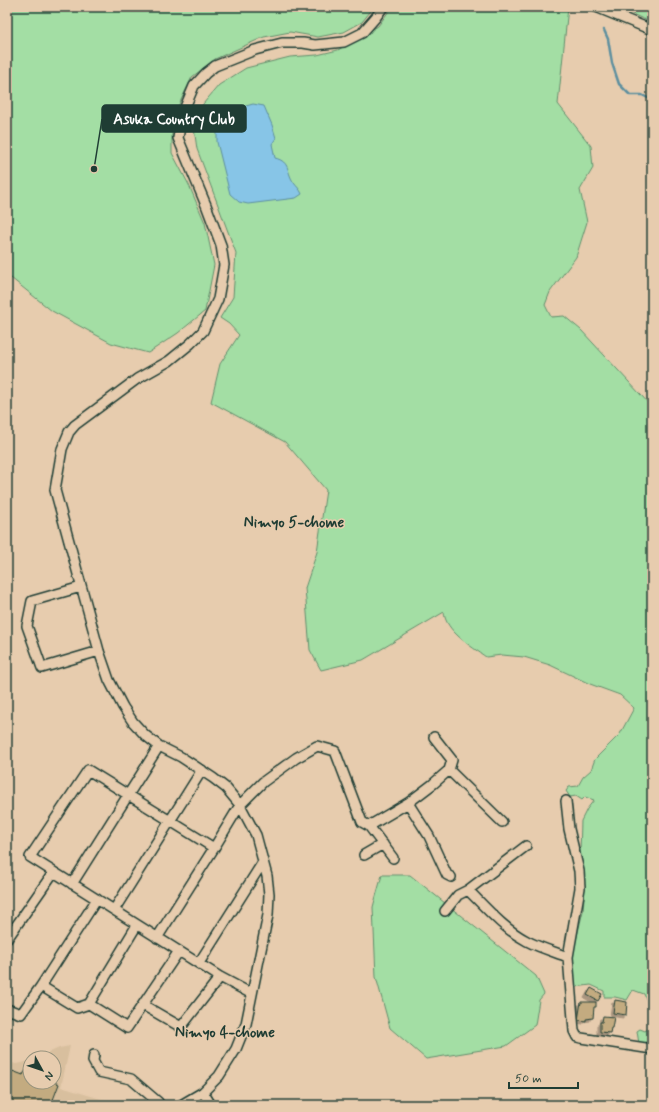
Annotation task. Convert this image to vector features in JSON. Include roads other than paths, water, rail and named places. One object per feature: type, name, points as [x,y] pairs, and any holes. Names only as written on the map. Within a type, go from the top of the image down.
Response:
[{"type":"street","points":[[181,1105],[203,1092],[219,1076],[236,1049],[246,1024],[268,915],[269,894],[256,835],[240,805],[226,788],[202,770],[159,746],[145,735],[133,722],[123,707],[109,680],[99,651],[55,490],[62,449],[69,432],[75,425],[131,383],[169,361],[190,344],[202,331],[218,299],[224,265],[221,245],[206,204],[178,138],[181,121],[194,86],[215,66],[254,50],[282,43],[303,43],[315,45],[344,42],[362,34],[383,7]]},
{"type":"street","points":[[596,7],[652,30]]},
{"type":"street","points":[[81,587],[32,601],[27,626],[42,668],[99,651]]},
{"type":"street","points":[[369,826],[408,803],[449,770],[452,760],[434,737]]},
{"type":"street","points":[[72,884],[159,746]]},
{"type":"street","points":[[157,938],[240,805],[263,782],[296,758],[317,746],[335,751],[362,822],[369,826],[393,858]]},
{"type":"street","points":[[214,848],[88,770],[30,857],[220,977],[252,994]]},
{"type":"street","points":[[114,910],[202,770]]},
{"type":"street","points":[[449,770],[502,822]]},
{"type":"street","points":[[566,801],[569,829],[578,866],[580,888],[568,957],[574,1031],[577,1037],[581,1038],[652,1050]]},
{"type":"street","points":[[408,803],[429,836],[447,875],[451,877]]},
{"type":"street","points":[[364,855],[383,844]]},
{"type":"street","points":[[444,911],[458,895],[468,890],[526,846]]},
{"type":"street","points":[[199,963],[263,862]]},
{"type":"street","points":[[7,939],[53,872]]},
{"type":"street","points":[[468,890],[496,920],[517,935],[529,942],[568,957]]},
{"type":"street","points":[[7,1009],[21,1014],[41,986],[97,899]]},
{"type":"street","points":[[41,986],[77,1008],[89,1004],[137,925]]},
{"type":"street","points":[[89,1004],[127,1028],[179,951]]},
{"type":"street","points":[[143,1005],[181,1027],[220,977]]},
{"type":"street","points":[[94,1054],[93,1061],[99,1072],[131,1079],[160,1105]]},
{"type":"street","points":[[203,1092],[211,1105]]},
{"type":"water","points":[[253,104],[264,106],[276,138],[272,144],[275,158],[284,162],[294,183],[302,194],[296,198],[248,204],[239,202],[230,194],[217,142],[217,124],[227,113],[232,110]]},
{"type":"waterway","points":[[604,30],[608,39],[612,63],[619,84],[630,95],[642,95],[652,100]]},
{"type":"place","name":"Asuka Country Club","points":[[94,169]]},
{"type":"district","name":"Nimyo 5-chome","points":[[294,522]]},
{"type":"district","name":"Nimyo 4-chome","points":[[225,1032]]}]
